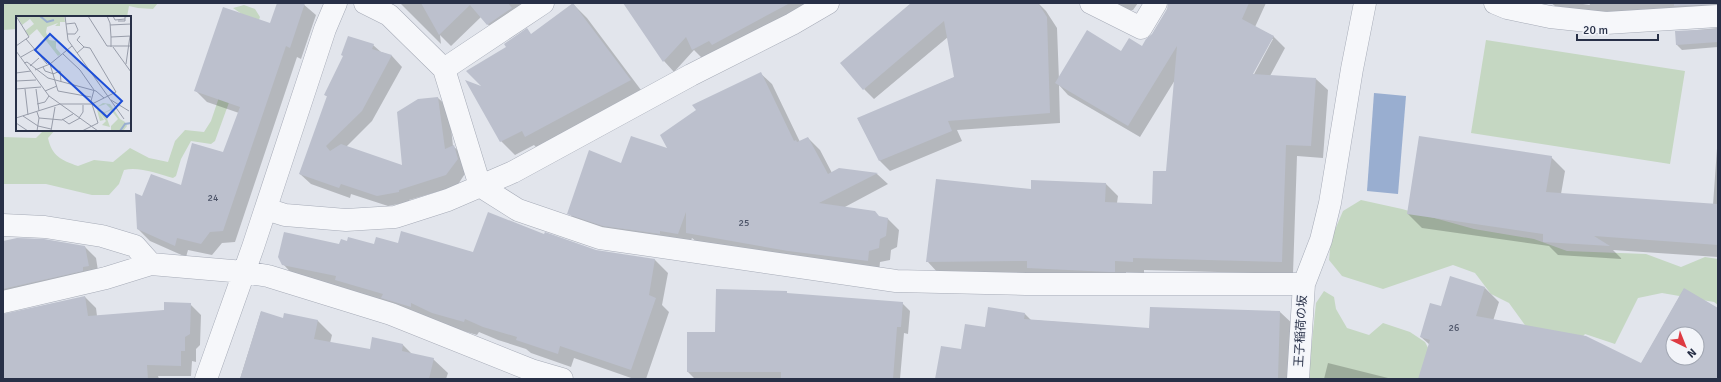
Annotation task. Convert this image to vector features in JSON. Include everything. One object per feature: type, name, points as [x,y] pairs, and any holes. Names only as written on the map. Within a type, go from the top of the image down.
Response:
[{"type":"street","points":[[206,379],[266,209],[325,28],[336,3]]},
{"type":"street","points":[[365,3],[389,15],[444,69],[480,186],[518,210],[600,238],[896,280],[1026,284],[1304,284]]},
{"type":"street","points":[[444,69],[543,3]]},
{"type":"street","points":[[266,209],[286,215],[346,220],[396,217],[448,200],[513,172],[691,75],[792,24],[828,3]]},
{"type":"street","points":[[1091,3],[1141,28],[1156,3]]},
{"type":"street","name":"王子稲荷の坂","points":[[1298,379],[1304,284],[1321,240],[1330,203],[1352,69],[1365,3]]},
{"type":"street","points":[[1495,3],[1507,8],[1550,17],[1606,23],[1718,16]]},
{"type":"street","points":[[3,225],[45,227],[102,236],[135,246],[151,264]]},
{"type":"street","points":[[3,302],[106,278],[151,264],[244,272],[268,276],[391,314],[531,370],[562,379]]},
{"type":"green space","points":[[3,3],[158,3],[153,9],[129,6],[127,16],[16,16],[16,29],[3,30]]},
{"type":"green space","points":[[244,5],[255,9],[260,17],[215,141],[211,144],[191,141],[181,159],[176,176],[173,178],[136,169],[124,170],[119,184],[109,195],[92,195],[46,184],[3,184],[3,137],[36,138],[43,131],[54,131],[48,138],[52,149],[62,159],[78,166],[94,160],[113,162],[130,148],[149,158],[168,162],[175,141],[185,130],[204,132],[211,121],[246,17],[233,8]]},
{"type":"green space","points":[[1486,40],[1685,71],[1670,164],[1471,133]]},
{"type":"green space","points":[[1361,200],[1402,209],[1474,229],[1534,239],[1567,251],[1646,254],[1681,267],[1705,257],[1718,259],[1718,305],[1714,302],[1662,293],[1638,298],[1615,344],[1585,334],[1564,358],[1533,336],[1509,303],[1491,294],[1475,273],[1453,265],[1383,289],[1342,276],[1329,260],[1331,239],[1343,211]]},
{"type":"green space","points":[[1324,291],[1334,297],[1336,309],[1347,328],[1369,335],[1383,323],[1410,332],[1425,342],[1439,369],[1436,379],[1308,379],[1316,303]]},
{"type":"water","points":[[1374,93],[1406,96],[1398,194],[1367,191]]},
{"type":"building","points":[[277,3],[305,3],[290,48],[286,46],[223,231],[210,232],[201,244],[177,238],[175,246],[137,229],[135,193],[142,196],[151,174],[181,185],[192,143],[223,152],[240,107],[194,91],[223,7],[270,23]]},
{"type":"building","points":[[421,3],[508,3],[512,8],[487,25],[470,5],[439,35]]},
{"type":"building","points":[[573,3],[631,80],[525,137],[522,131],[500,142],[465,80],[481,86],[466,71],[506,47],[504,44],[527,28],[531,34]]},
{"type":"building","points":[[623,3],[790,3],[712,45],[709,41],[692,50],[686,37],[663,62]]},
{"type":"building","points":[[911,3],[1038,3],[1047,17],[1050,113],[948,121],[952,131],[879,161],[857,118],[954,77],[944,21],[863,90],[840,63]]},
{"type":"building","points":[[1168,3],[1249,3],[1242,19],[1274,36],[1253,74],[1316,78],[1311,146],[1286,145],[1282,262],[1133,258],[1133,262],[1115,261],[1115,272],[1109,272],[1027,268],[1027,261],[926,262],[936,179],[1031,189],[1031,180],[1106,183],[1105,202],[1152,204],[1153,171],[1166,171],[1177,46],[1128,126],[1055,83],[1087,30],[1121,51],[1129,38],[1142,46],[1146,39],[1152,34],[1167,9]]},
{"type":"building","points":[[1674,3],[1718,3],[1718,4],[1674,6]]},
{"type":"building","points":[[1718,29],[1718,42],[1676,45],[1675,31]]},
{"type":"building","points":[[348,36],[374,44],[372,49],[392,55],[362,111],[326,146],[330,151],[341,144],[402,165],[397,112],[418,99],[438,97],[445,149],[454,145],[458,159],[446,175],[399,190],[399,192],[377,196],[341,184],[339,188],[299,174],[327,96],[324,95],[343,56],[341,55]]},
{"type":"building","points":[[761,72],[794,141],[796,140],[797,142],[808,137],[828,174],[839,168],[878,173],[819,203],[875,211],[879,216],[888,218],[886,236],[880,239],[879,248],[869,251],[868,261],[788,251],[686,233],[686,212],[678,234],[660,231],[660,234],[603,226],[567,214],[589,150],[621,163],[631,136],[667,148],[660,135],[696,110],[692,105]]},
{"type":"building","points":[[1419,136],[1552,156],[1546,192],[1718,204],[1718,245],[1594,236],[1610,246],[1543,242],[1543,234],[1407,214]]},
{"type":"building","points":[[488,212],[544,234],[545,232],[596,250],[655,259],[649,295],[656,298],[631,370],[560,346],[558,354],[516,340],[517,337],[483,327],[465,319],[464,322],[432,313],[411,303],[411,307],[381,298],[383,294],[335,280],[336,276],[282,265],[278,257],[284,232],[339,244],[341,239],[347,241],[348,237],[374,244],[376,237],[398,243],[401,231],[473,252]]},
{"type":"building","points":[[17,238],[44,239],[85,246],[89,266],[83,267],[83,271],[3,289],[3,241]]},
{"type":"building","points":[[1450,276],[1485,287],[1476,316],[1586,336],[1641,363],[1684,288],[1718,308],[1718,379],[1418,379],[1430,340],[1420,337],[1430,303],[1441,306]]},
{"type":"building","points":[[716,289],[787,291],[787,293],[903,302],[901,327],[897,327],[893,379],[781,379],[781,372],[687,372],[687,332],[715,332]]},
{"type":"building","points":[[85,296],[88,316],[164,310],[164,302],[191,303],[190,334],[185,337],[185,351],[181,351],[181,366],[147,365],[148,379],[3,379],[3,314]]},
{"type":"building","points":[[988,307],[1025,313],[1024,319],[1149,328],[1150,307],[1280,311],[1278,379],[935,379],[941,346],[961,349],[965,324],[985,327]]},
{"type":"building","points":[[261,311],[283,318],[284,313],[318,320],[314,339],[370,349],[372,337],[403,344],[402,351],[434,358],[429,379],[240,379]]}]
